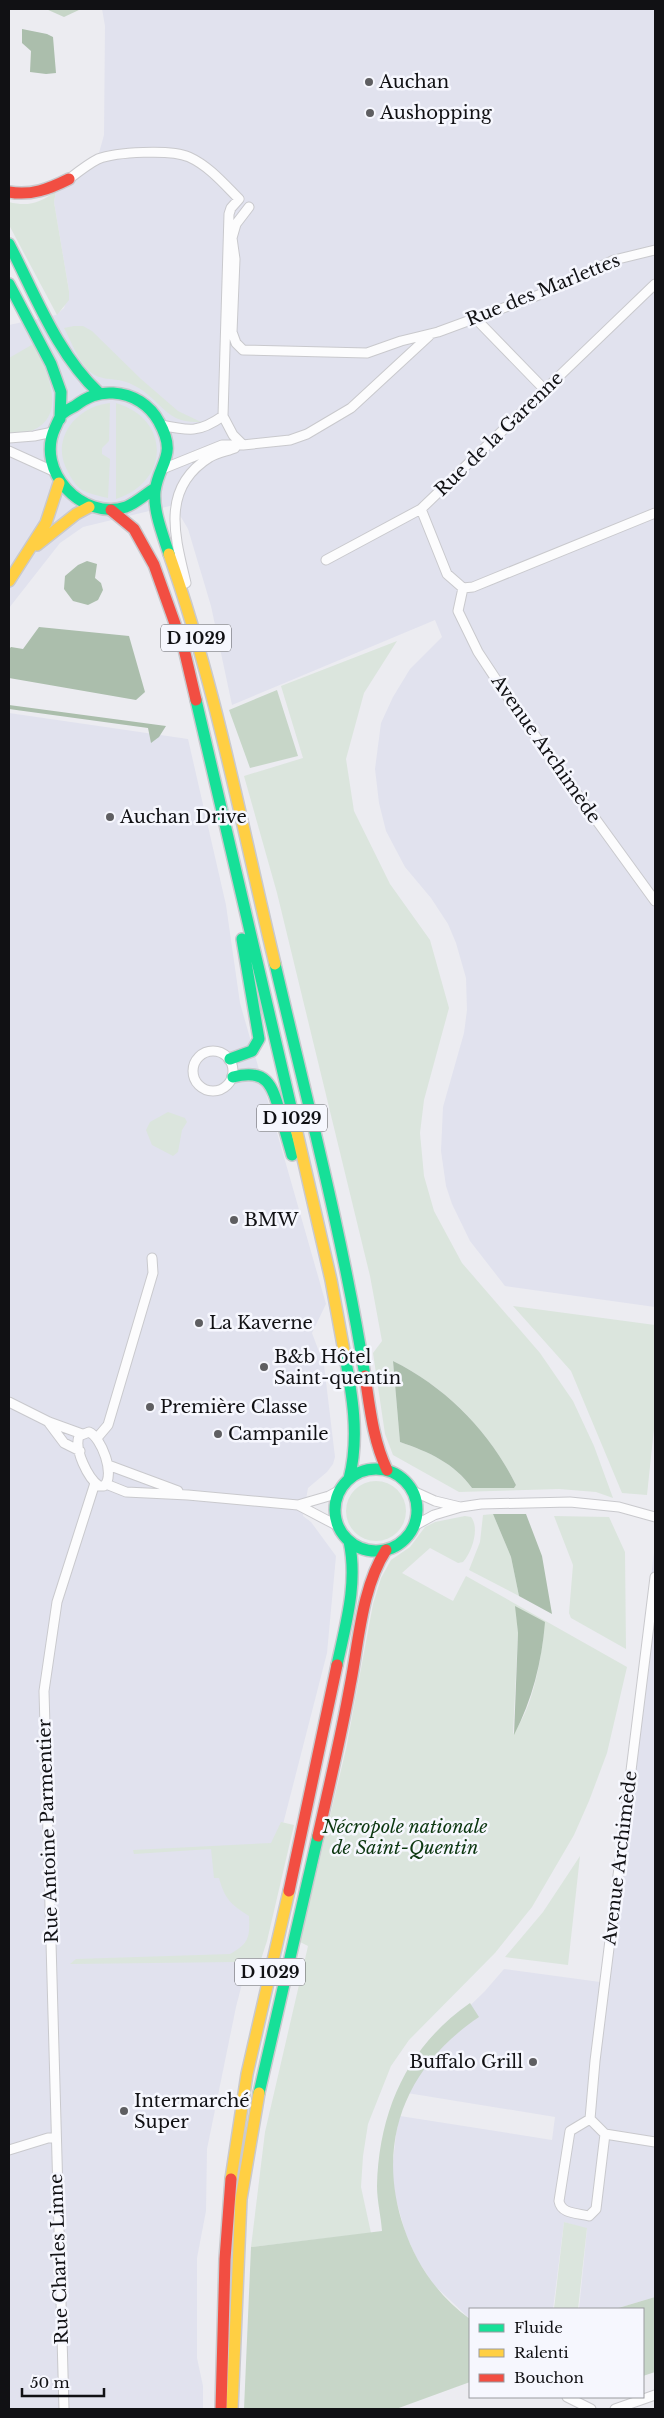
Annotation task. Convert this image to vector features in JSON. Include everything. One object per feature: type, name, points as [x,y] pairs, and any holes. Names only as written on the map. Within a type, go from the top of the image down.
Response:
[{"type":"main road","points":[[9,192],[24,195],[35,194],[69,178]]},
{"type":"main road","points":[[9,244],[83,379],[99,394]]},
{"type":"main road","points":[[9,284],[39,339],[61,392],[60,419]]},
{"type":"main road","points":[[112,393],[136,399],[146,406],[161,426],[167,442],[165,468],[155,488],[138,502],[111,510],[89,507],[67,493],[53,471],[50,451],[53,432],[60,419],[73,405],[99,394],[112,393]]},
{"type":"main road","points":[[9,581],[31,550],[49,519],[56,500],[59,483]]},
{"type":"main road","name":"D 1029","points":[[155,488],[158,515],[190,613],[330,1198],[355,1314],[373,1429],[378,1450],[387,1470]]},
{"type":"main road","points":[[31,550],[76,514],[89,507]]},
{"type":"main road","name":"D 1029","points":[[111,510],[124,519],[139,537],[154,565],[171,608],[184,649],[331,1280],[342,1339],[355,1433],[353,1469],[349,1479]]},
{"type":"main road","points":[[221,812],[259,1039],[258,1045],[251,1053],[244,1057],[230,1059]]},
{"type":"main road","points":[[233,1077],[244,1073],[260,1074],[273,1089],[331,1280]]},
{"type":"main road","points":[[366,1470],[387,1470],[402,1478],[413,1491],[418,1514],[414,1526],[403,1542],[386,1550],[370,1551],[349,1541],[338,1526],[335,1514],[336,1502],[340,1490],[349,1479],[366,1470]]},
{"type":"main road","name":"D 1029","points":[[222,2409],[226,2242],[230,2183],[237,2127],[248,2065],[325,1731],[346,1624],[354,1567],[354,1556],[349,1541]]},
{"type":"main road","name":"D 1029","points":[[232,2409],[236,2264],[240,2199],[248,2150],[269,2046],[341,1735],[368,1594],[379,1561],[386,1550]]},
{"type":"street","points":[[69,178],[97,160],[108,157],[134,154],[187,156],[215,175],[240,199],[231,208],[229,214],[223,416],[233,435],[243,445]]},
{"type":"street","points":[[226,365],[233,356],[243,350],[236,343],[232,332],[235,259],[232,238],[236,224],[249,207]]},
{"type":"street","name":"Rue des Marlettes","points":[[243,350],[368,353],[401,341],[431,334],[544,293],[614,260],[655,250]]},
{"type":"street","name":"Rue de la Garenne","points":[[326,560],[421,510],[655,284]]},
{"type":"street","points":[[475,318],[544,390]]},
{"type":"street","name":"Rue des Marlettes","points":[[243,445],[290,440],[307,434],[330,422],[351,408],[431,334]]},
{"type":"street","points":[[161,426],[184,430],[204,429],[223,416]]},
{"type":"street","points":[[9,438],[53,432]]},
{"type":"street","points":[[165,468],[222,445],[243,445]]},
{"type":"street","points":[[190,613],[173,521],[179,493],[187,477],[210,456],[243,445]]},
{"type":"street","points":[[9,451],[53,471]]},
{"type":"street","points":[[421,510],[447,574],[463,588],[473,588],[655,513]]},
{"type":"street","name":"Avenue Archimède","points":[[463,588],[458,611],[478,652],[515,708],[655,901]]},
{"type":"street","points":[[215,1051],[230,1059],[233,1065],[233,1077],[230,1083],[221,1090],[208,1092],[197,1084],[192,1073],[195,1061],[203,1053],[215,1051]]},
{"type":"street","points":[[97,1438],[108,1425],[153,1273],[152,1258]]},
{"type":"street","points":[[9,1402],[49,1422],[82,1434],[89,1432],[97,1438],[108,1466],[110,1477],[106,1484]]},
{"type":"street","points":[[49,1422],[64,1443],[80,1451]]},
{"type":"street","points":[[82,1434],[77,1444],[90,1477],[100,1486],[106,1484],[126,1492],[188,1495],[298,1505],[329,1496],[340,1490]]},
{"type":"street","points":[[108,1466],[188,1495]]},
{"type":"street","name":"Rue Antoine Parmentier","points":[[56,2138],[44,1677],[57,1602],[96,1484]]},
{"type":"street","points":[[413,1491],[435,1501],[461,1507]]},
{"type":"street","points":[[414,1526],[434,1515],[461,1507],[481,1504],[570,1502],[619,1507],[655,1517]]},
{"type":"street","points":[[298,1505],[338,1526]]},
{"type":"street","name":"Avenue Archimède","points":[[590,2119],[596,2051],[655,1577]]},
{"type":"street","points":[[605,2134],[596,2209],[588,2216],[564,2211],[559,2201],[570,2131],[590,2119],[605,2134],[655,2142]]},
{"type":"street","points":[[9,2150],[48,2138],[56,2138]]},
{"type":"street","name":"Rue Charles Linne","points":[[56,2138],[64,2409]]},
{"type":"street","points":[[615,2409],[655,2396]]},
{"type":"street","points":[[569,2398],[591,2409]]},
{"type":"shaded area","points":[[46,9],[81,9],[64,17]]},
{"type":"shaded area","points":[[102,9],[655,9],[655,1307],[505,1286],[470,1241],[452,1204],[446,1186],[441,1151],[443,1107],[464,1033],[467,1010],[466,978],[456,943],[448,924],[431,898],[405,867],[386,831],[379,803],[375,769],[381,723],[393,697],[410,669],[442,637],[435,620],[232,705],[211,606],[188,529],[174,505],[83,527],[60,543],[9,608],[9,325],[56,315],[64,308],[69,291],[54,202],[56,191],[97,160],[104,135],[105,26]]},
{"type":"shaded area","points":[[22,29],[53,37],[56,73],[30,72],[31,51],[22,43]]},
{"type":"shaded area","points":[[87,561],[97,564],[95,578],[101,583],[103,590],[98,600],[88,605],[73,601],[64,589],[65,576],[78,565]]},
{"type":"shaded area","points":[[39,627],[129,636],[145,692],[136,700],[9,678],[9,649],[11,647],[23,649]]},
{"type":"shaded area","points":[[277,690],[298,756],[250,768],[229,710]]},
{"type":"shaded area","points":[[9,705],[166,726],[159,737],[151,743],[148,728],[9,709]]},
{"type":"shaded area","points":[[9,713],[188,739],[226,905],[240,1003],[326,1304],[312,1333],[324,1365],[335,1457],[333,1464],[327,1472],[308,1488],[303,1516],[311,1522],[336,1556],[327,1653],[236,2007],[207,2149],[206,2211],[197,2258],[197,2358],[203,2386],[203,2409],[9,2409]]},
{"type":"shaded area","points":[[393,1361],[431,1384],[465,1413],[505,1465],[516,1485],[514,1488],[472,1488],[465,1479],[440,1459],[400,1442]]},
{"type":"shaded area","points":[[493,1514],[526,1514],[542,1556],[552,1614],[519,1596],[511,1557]]},
{"type":"shaded area","points":[[655,1545],[655,2297],[618,2308],[579,2308],[587,2229],[564,2222],[553,2308],[469,2308],[469,2318],[434,2285],[418,2261],[406,2235],[393,2189],[392,2171],[400,2116],[552,2140],[555,2117],[401,2092],[440,2035],[485,1991],[504,1969],[600,1982]]},
{"type":"shaded area","points":[[515,1606],[545,1622],[535,1680],[526,1708],[514,1735],[518,1633]]},
{"type":"shaded area","points":[[470,2003],[479,2017],[453,2037],[432,2059],[415,2083],[403,2109],[395,2137],[393,2166],[396,2197],[404,2228],[415,2254],[430,2279],[448,2301],[469,2318],[469,2382],[396,2409],[244,2409],[251,2247],[382,2231],[377,2186],[379,2158],[391,2106],[401,2082],[414,2060],[448,2020]]},
{"type":"shaded area","points":[[655,2297],[655,2372],[644,2376],[644,2308],[618,2308]]},
{"type":"green space","points":[[56,191],[54,202],[69,291],[69,300],[57,315],[9,225],[9,202],[34,203]]},
{"type":"green space","points":[[83,326],[92,331],[141,379],[178,411],[201,422],[178,419],[149,395],[129,383],[101,378],[91,373],[80,360],[64,328]]},
{"type":"green space","points":[[35,343],[51,389],[51,412],[43,424],[37,428],[24,433],[9,434],[9,358]]},
{"type":"green space","points":[[110,403],[109,441],[102,448],[102,454],[110,459],[108,498],[88,493],[78,486],[68,472],[63,460],[62,448],[64,436],[77,417],[98,405]]},
{"type":"green space","points":[[116,403],[134,411],[147,422],[154,436],[157,451],[154,465],[147,479],[134,491],[116,499]]},
{"type":"green space","points":[[397,641],[364,693],[346,759],[354,811],[390,884],[430,940],[449,1008],[424,1100],[420,1133],[424,1176],[434,1211],[462,1263],[540,1353],[573,1401],[594,1446],[613,1498],[596,1492],[559,1489],[459,1492],[393,1455],[385,1434],[373,1353],[382,1341],[370,1276],[277,893],[244,776],[303,758],[281,686]],"holes":[[[393,1361],[448,1397],[479,1429],[505,1465],[516,1485],[514,1488],[472,1488],[465,1479],[440,1459],[400,1442]]]},
{"type":"green space","points":[[168,1112],[185,1118],[187,1122],[182,1130],[178,1152],[173,1156],[152,1145],[146,1130],[150,1122]]},
{"type":"green space","points":[[513,1306],[655,1325],[655,1419],[647,1495],[622,1493],[571,1371]]},
{"type":"green space","points":[[376,1481],[393,1486],[401,1494],[406,1511],[401,1528],[393,1536],[376,1541],[359,1536],[351,1528],[346,1511],[351,1494],[359,1486]]},
{"type":"green space","points":[[493,1514],[511,1557],[519,1596],[469,1570],[480,1542],[483,1515]]},
{"type":"green space","name":"Nécropole nationale de Saint-Quentin","points":[[465,1516],[471,1517],[474,1522],[475,1533],[472,1546],[466,1558],[463,1562],[458,1563],[430,1548],[402,1573],[453,1601],[466,1576],[627,1667],[607,1753],[574,1835],[532,1907],[495,1953],[409,2040],[391,2066],[368,2124],[363,2156],[361,2187],[371,2233],[251,2247],[265,2132],[308,1946],[300,1942],[346,1749],[373,1604],[381,1578],[391,1560],[410,1547],[425,1527],[435,1522]],"holes":[[[516,1610],[544,1634],[537,1673],[526,1712],[513,1734],[518,1633]]]},
{"type":"green space","points":[[554,1516],[609,1517],[625,1552],[626,1649],[571,1618],[569,1613],[573,1565]]},
{"type":"green space","points":[[281,1822],[294,1825],[267,1941],[254,1981],[239,1977],[236,1962],[70,1964],[76,1959],[230,1954],[241,1947],[247,1939],[249,1916],[229,1900],[219,1878],[214,1878],[211,1849],[134,1854],[133,1850],[271,1843]]},
{"type":"green space","points":[[580,1856],[568,1965],[505,1957],[543,1912]]},
{"type":"green space","points":[[564,2222],[587,2228],[578,2308],[554,2308]]},
{"type":"traffic: fast","points":[[9,244],[59,342],[84,377],[99,393]]},
{"type":"traffic: fast","points":[[9,284],[51,364],[61,392],[60,419]]},
{"type":"traffic: fast","points":[[155,488],[126,507],[109,509],[94,507],[66,489],[57,476],[51,460],[51,444],[55,428],[62,414],[84,400],[102,393],[120,394],[134,398],[151,410],[159,422],[167,443],[166,458],[157,481],[155,499],[159,523],[169,554]]},
{"type":"traffic: fast","points":[[196,700],[292,1111]]},
{"type":"traffic: fast","points":[[230,1059],[252,1051],[259,1039],[242,939]]},
{"type":"traffic: fast","points":[[275,964],[335,1221],[365,1376]]},
{"type":"traffic: fast","points":[[233,1077],[254,1075],[261,1077],[271,1087],[292,1155]]},
{"type":"traffic: fast","points":[[344,1351],[354,1415],[354,1447],[349,1479]]},
{"type":"traffic: fast","points":[[376,1469],[392,1472],[405,1481],[414,1494],[417,1510],[414,1526],[405,1539],[392,1548],[376,1551],[360,1548],[347,1539],[338,1526],[335,1510],[338,1494],[347,1481],[360,1472],[376,1469]]},
{"type":"traffic: fast","points":[[337,1665],[352,1588],[349,1541]]},
{"type":"traffic: fast","points":[[259,2093],[318,1836]]},
{"type":"traffic: slow","points":[[9,581],[46,523],[59,483]]},
{"type":"traffic: slow","points":[[37,545],[76,514],[89,507]]},
{"type":"traffic: slow","points":[[169,554],[201,655],[275,964]]},
{"type":"traffic: slow","points":[[292,1111],[331,1280],[344,1351]]},
{"type":"traffic: slow","points":[[231,2179],[247,2074],[289,1891]]},
{"type":"traffic: slow","points":[[232,2409],[241,2199],[259,2093]]},
{"type":"traffic: jam","points":[[9,192],[25,193],[40,191],[69,179]]},
{"type":"traffic: jam","points":[[111,510],[134,529],[154,565],[184,649],[196,700]]},
{"type":"traffic: jam","points":[[365,1376],[375,1436],[387,1470]]},
{"type":"traffic: jam","points":[[318,1836],[343,1724],[366,1599],[371,1582],[386,1550]]},
{"type":"traffic: jam","points":[[289,1891],[337,1665]]},
{"type":"traffic: jam","points":[[221,2409],[225,2259],[231,2179]]},
{"type":"place","name":"Auchan","points":[[369,82]]},
{"type":"place","name":"Aushopping","points":[[370,113]]},
{"type":"place","name":"Auchan Drive","points":[[110,817]]},
{"type":"place","name":"BMW","points":[[234,1220]]},
{"type":"place","name":"La Kaverne","points":[[199,1323]]},
{"type":"place","name":"B&b Hôtel Saint-quentin","points":[[264,1367]]},
{"type":"place","name":"Première Classe","points":[[150,1407]]},
{"type":"place","name":"Campanile","points":[[218,1434]]},
{"type":"place","name":"Buffalo Grill","points":[[533,2062]]},
{"type":"place","name":"Intermarché Super","points":[[124,2111]]}]
